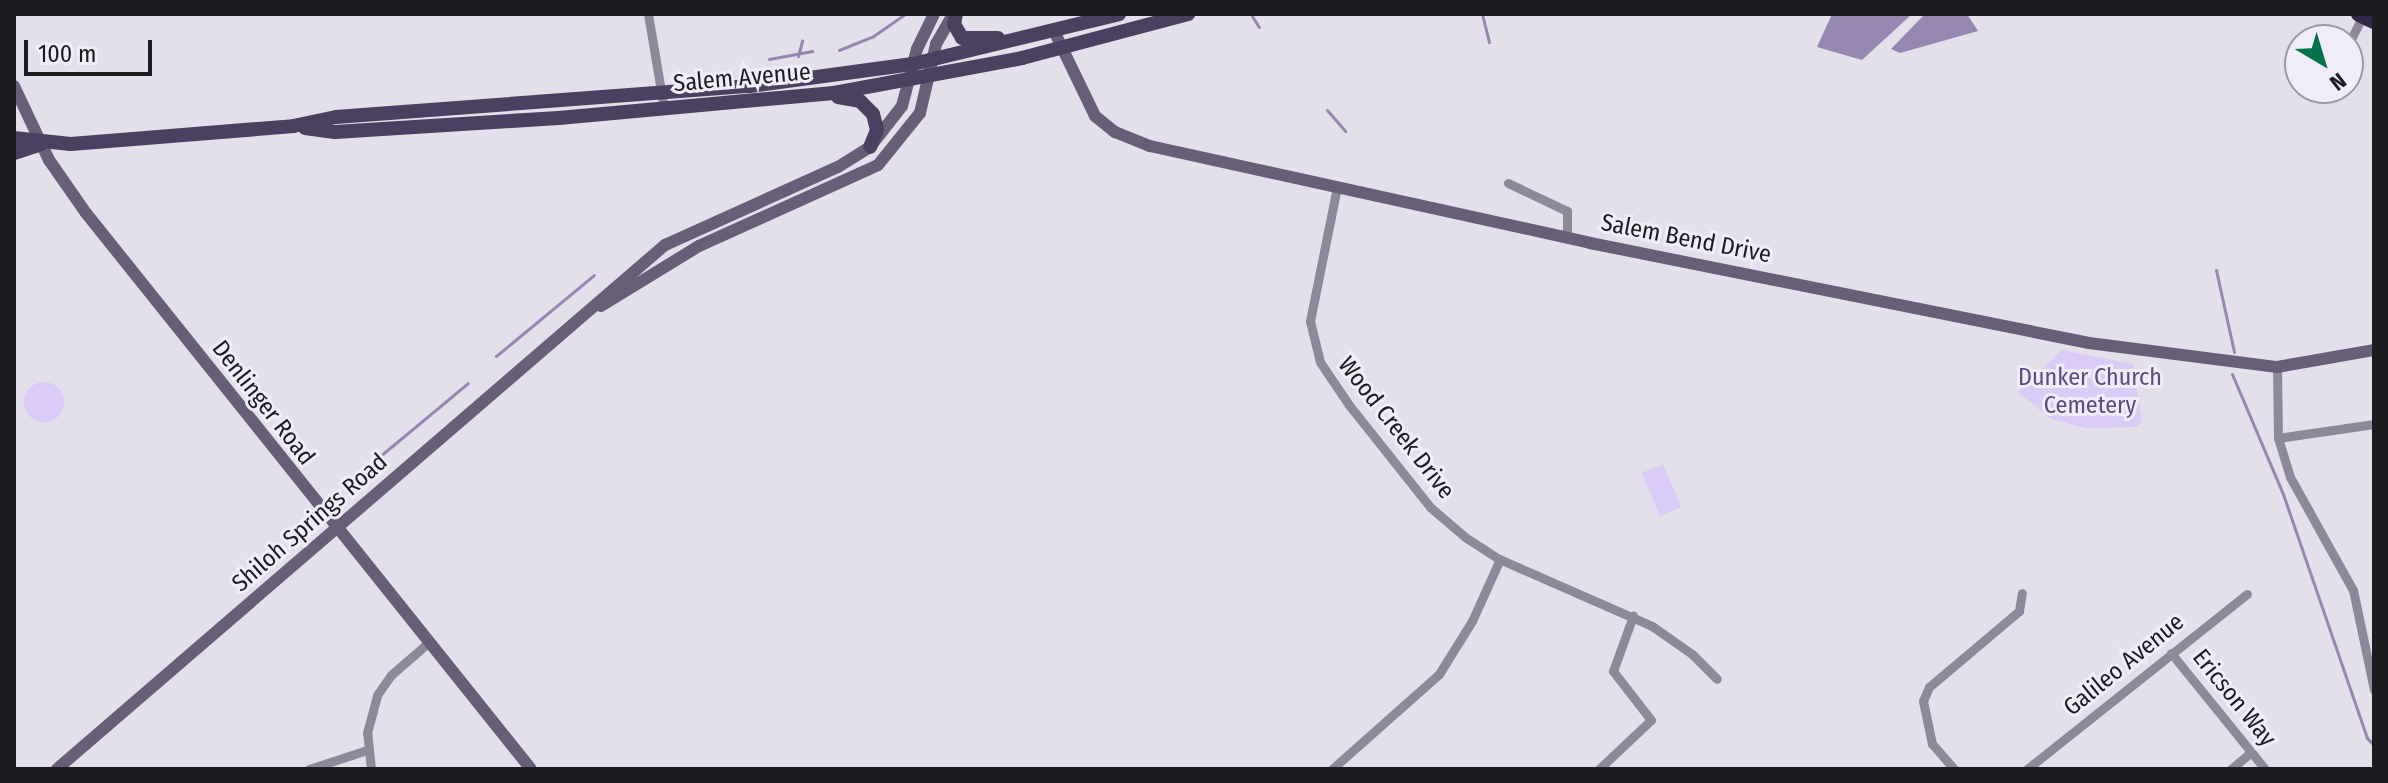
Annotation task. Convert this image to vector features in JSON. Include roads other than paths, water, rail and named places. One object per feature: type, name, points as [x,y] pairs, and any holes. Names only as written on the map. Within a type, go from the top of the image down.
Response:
[{"type":"main road","points":[[954,14],[954,24],[962,38],[1018,40]]},
{"type":"main road","name":"Salem Avenue","points":[[14,153],[41,144],[293,126],[336,117],[750,86],[913,64],[1119,14]]},
{"type":"main road","name":"Salem Avenue","points":[[293,126],[342,132],[814,95],[929,77],[1062,48],[1188,14]]},
{"type":"main road","points":[[664,109],[750,86]]},
{"type":"main road","points":[[814,95],[844,97],[868,106],[877,130],[870,147]]},
{"type":"main road","points":[[342,132],[372,119],[445,109]]},
{"type":"main road","name":"Salem Avenue","points":[[14,138],[41,144]]},
{"type":"street","points":[[648,14],[664,93],[664,109]]},
{"type":"street","name":"Shiloh Springs Road","points":[[57,769],[665,245],[838,167],[870,147],[893,122],[934,14]]},
{"type":"street","name":"Shiloh Springs Road","points":[[592,310],[699,246],[878,165],[912,128],[933,60],[954,14]]},
{"type":"street","name":"Salem Bend Drive","points":[[1054,31],[1087,106],[1115,132],[1150,146],[1567,237],[2089,343],[2277,367],[2374,350]]},
{"type":"street","name":"Denlinger Road","points":[[14,86],[41,144],[86,213],[531,769]]},
{"type":"street","points":[[1508,183],[1567,211],[1567,237]]},
{"type":"street","name":"Wood Creek Drive","points":[[1337,187],[1311,308],[1320,362],[1430,507],[1500,559],[1633,616],[1678,642],[1717,679]]},
{"type":"street","points":[[2277,367],[2278,438],[2290,477],[2353,590],[2374,690]]},
{"type":"street","points":[[2278,438],[2374,424]]},
{"type":"street","points":[[1332,769],[1439,674],[1472,621],[1500,559]]},
{"type":"street","points":[[1954,769],[1932,744],[1923,701],[1929,687],[2019,611],[2022,593]]},
{"type":"street","name":"Galileo Avenue","points":[[2027,769],[2247,594]]},
{"type":"street","points":[[1599,769],[1651,720],[1613,671],[1633,616]]},
{"type":"street","points":[[371,769],[367,750],[368,720],[377,695],[391,675],[428,643]]},
{"type":"street","name":"Ericson Way","points":[[2171,653],[2265,769]]},
{"type":"street","points":[[309,769],[367,750]]},
{"type":"street","points":[[2231,769],[2251,752]]},
{"type":"waterway","points":[[839,50],[872,37],[905,14]]},
{"type":"waterway","points":[[1482,14],[1489,42]]},
{"type":"waterway","points":[[1252,16],[1259,27]]},
{"type":"waterway","points":[[798,56],[802,41]]},
{"type":"waterway","points":[[769,59],[812,51]]},
{"type":"waterway","points":[[1327,110],[1345,131]]},
{"type":"waterway","points":[[2216,270],[2234,352]]},
{"type":"waterway","points":[[496,356],[594,275]]},
{"type":"waterway","points":[[2232,374],[2283,494],[2367,738],[2374,745]]},
{"type":"waterway","points":[[344,486],[468,383]]},
{"type":"park label","name":"Dunker Church Cemetery","points":[[2090,392]]}]
